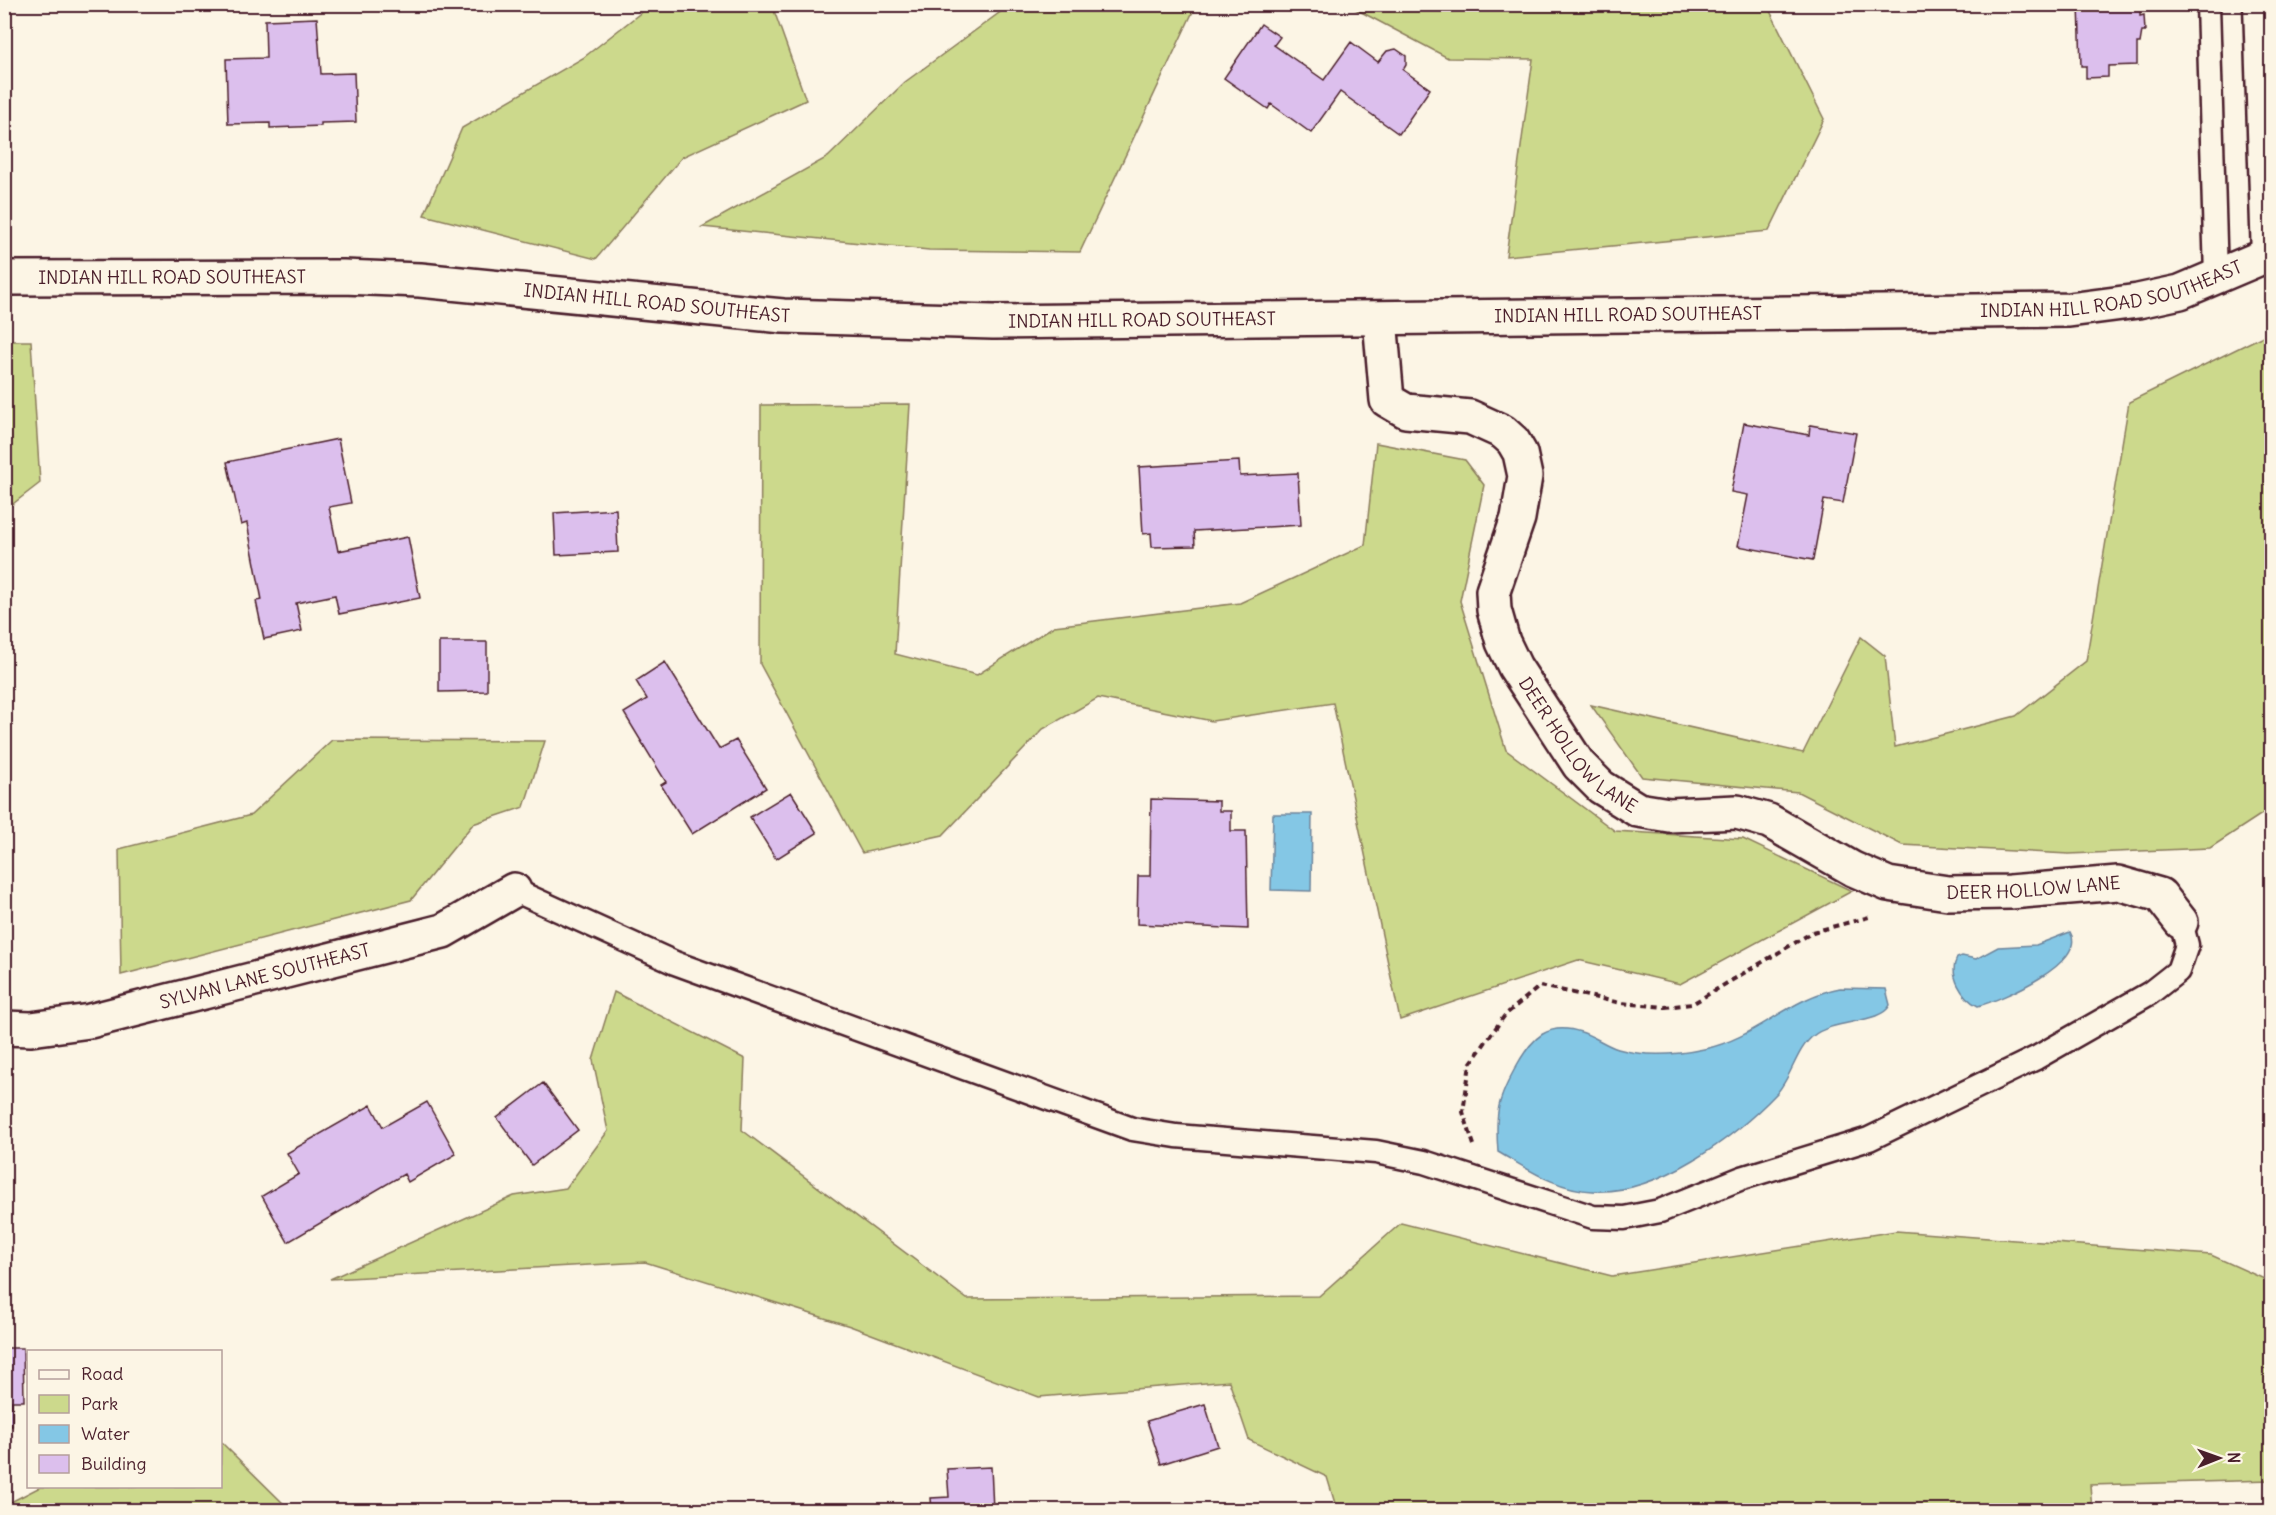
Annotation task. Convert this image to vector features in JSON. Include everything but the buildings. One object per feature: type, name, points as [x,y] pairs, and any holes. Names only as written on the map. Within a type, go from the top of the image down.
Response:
[{"type":"street","name":"INDIAN HILL ROAD SOUTHEAST","points":[[4,278],[354,277],[420,280],[783,316],[993,322],[1380,319],[2069,310],[2138,301],[2180,292],[2267,255]]},
{"type":"street","name":"DEER HOLLOW LANE","points":[[1380,319],[1387,400],[1407,411],[1470,417],[1503,432],[1513,441],[1520,453],[1525,476],[1518,518],[1493,591],[1494,610],[1503,642],[1515,667],[1579,765],[1601,787],[1638,810],[1669,815],[1737,812],[1769,821],[1853,869],[1888,884],[1948,892],[2010,892],[2118,883],[2160,895],[2181,922]]},
{"type":"street","name":"SYLVAN LANE SOUTHEAST","points":[[4,1028],[31,1029],[90,1021],[443,931],[514,890]]},
{"type":"lane","points":[[2208,4],[2216,277]]},
{"type":"lane","points":[[2255,4],[2267,255]]},
{"type":"lane","points":[[514,890],[675,963],[1132,1129],[1176,1136],[1376,1152],[1424,1162],[1593,1217],[1624,1218],[1660,1211],[1742,1178],[1869,1140],[2036,1058],[2150,993],[2178,971],[2187,945],[2181,922]]},
{"type":"path","points":[[1486,1182],[1463,1112],[1470,1064],[1506,1015],[1540,987],[1621,1004],[1665,1007],[1692,1004],[1813,932],[1871,916]]},
{"type":"green space","points":[[652,4],[772,5],[806,100],[682,157],[596,259],[424,215],[462,128],[583,58]]},
{"type":"green space","points":[[1010,5],[1196,5],[1080,252],[929,250],[702,227],[828,157],[905,82]]},
{"type":"green space","points":[[1348,5],[1767,5],[1824,119],[1769,231],[1506,256],[1533,59],[1448,58]]},
{"type":"green space","points":[[2271,332],[2271,808],[2210,848],[2069,854],[1902,845],[1798,792],[1642,777],[1591,705],[1803,753],[1861,637],[1885,656],[1895,747],[2016,716],[2086,661],[2129,402]]},
{"type":"green space","points":[[5,341],[31,341],[40,483],[5,510]]},
{"type":"green space","points":[[910,404],[895,654],[977,675],[1054,626],[1240,603],[1365,545],[1376,443],[1465,460],[1484,485],[1460,601],[1506,750],[1615,831],[1743,839],[1852,891],[1680,984],[1578,960],[1400,1020],[1333,703],[1212,721],[1098,698],[1043,729],[943,835],[862,853],[760,664],[761,405]]},
{"type":"green space","points":[[332,740],[545,741],[524,807],[473,824],[411,900],[121,975],[119,849],[251,815]]},
{"type":"green space","points":[[614,992],[745,1059],[742,1130],[967,1299],[1319,1296],[1401,1223],[1612,1276],[1896,1231],[2211,1255],[2271,1282],[2271,1480],[2090,1485],[2092,1510],[1337,1510],[1327,1477],[1249,1440],[1229,1381],[1039,1397],[850,1326],[645,1262],[330,1279],[514,1196],[566,1188],[608,1131],[593,1060]]},
{"type":"green space","points":[[222,1443],[290,1510],[5,1510],[5,1505],[38,1488],[222,1488]]},
{"type":"water","points":[[1273,814],[1312,814],[1311,891],[1271,890]]},
{"type":"water","points":[[2070,932],[2072,944],[2067,955],[2055,967],[2040,978],[2005,996],[1978,1006],[1967,998],[1955,979],[1957,958],[1962,956],[1976,959],[1998,947],[2036,945]]},
{"type":"water","points":[[1840,988],[1886,989],[1890,1005],[1877,1015],[1832,1027],[1813,1036],[1802,1048],[1777,1093],[1760,1110],[1694,1160],[1669,1173],[1643,1184],[1618,1190],[1580,1190],[1543,1178],[1498,1152],[1497,1116],[1501,1097],[1523,1055],[1535,1040],[1550,1030],[1569,1029],[1618,1049],[1639,1053],[1672,1054],[1693,1051],[1723,1044],[1757,1028],[1804,1000]]}]
